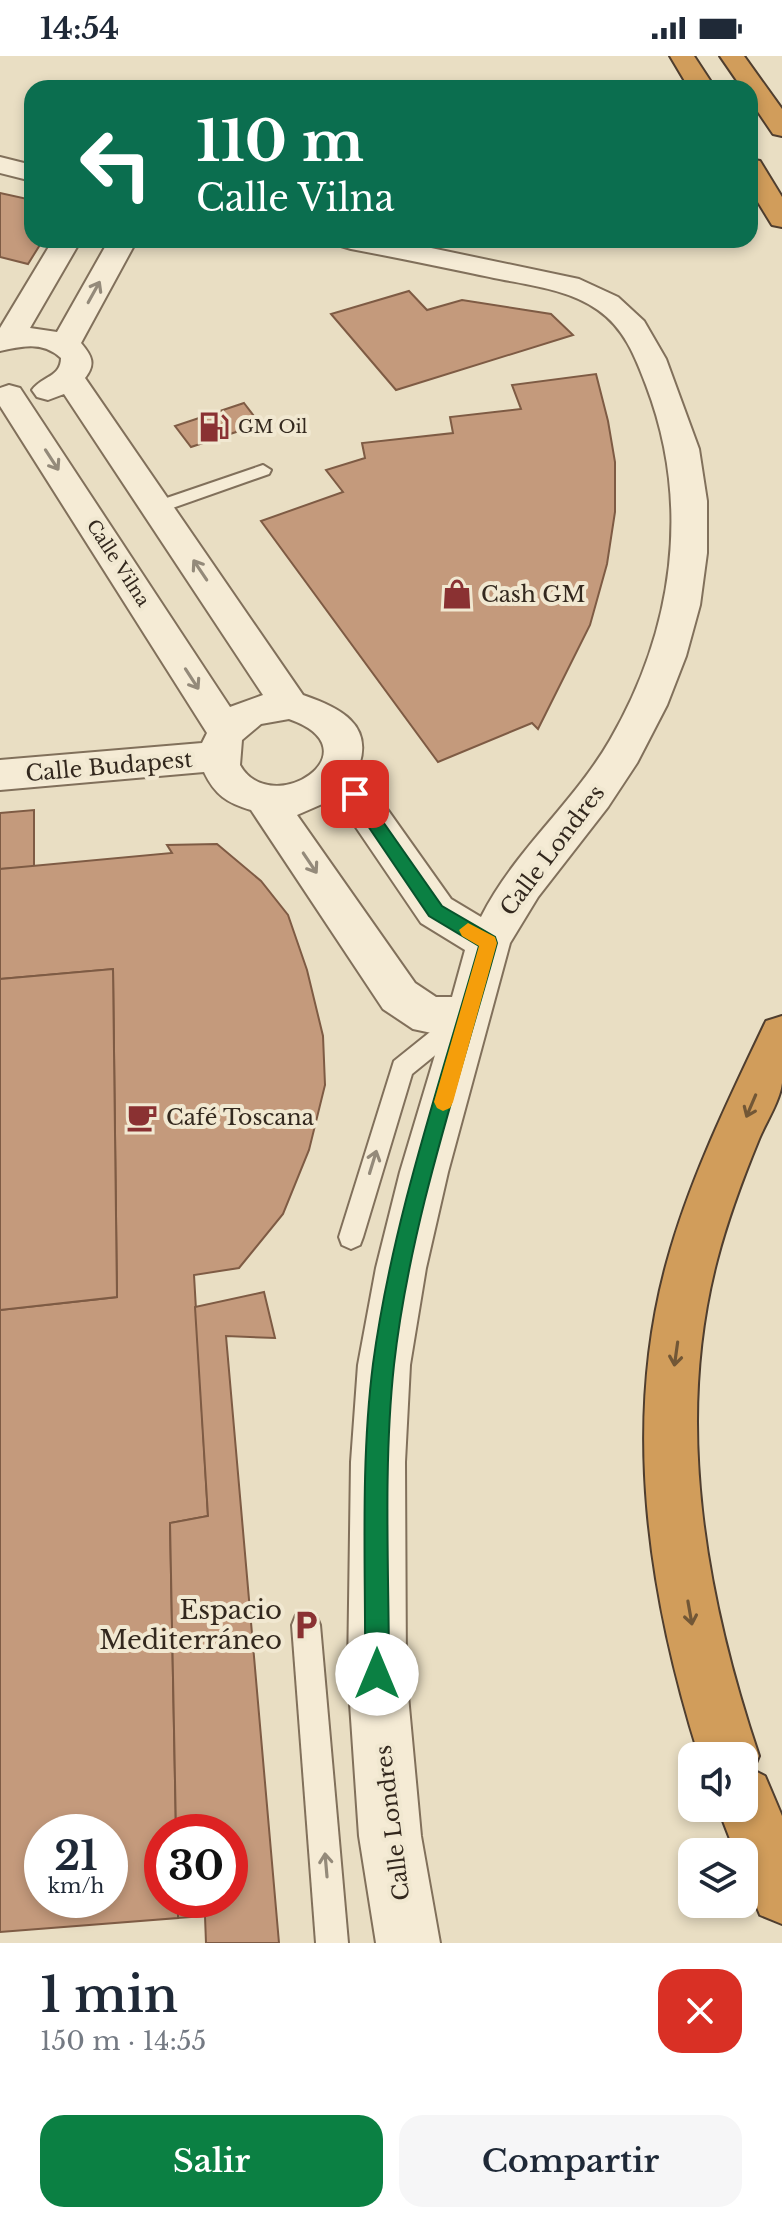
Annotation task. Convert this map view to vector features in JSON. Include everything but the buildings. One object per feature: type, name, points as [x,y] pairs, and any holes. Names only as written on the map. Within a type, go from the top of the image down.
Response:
[{"type":"highway","points":[[682,56],[697,80]]},
{"type":"highway","points":[[732,56],[749,80]]},
{"type":"highway","points":[[758,93],[782,128]]},
{"type":"highway","points":[[758,180],[782,219]]},
{"type":"highway","points":[[724,1742],[711,1705],[689,1615],[672,1450],[674,1369],[684,1295],[703,1230],[740,1132],[782,1035]]},
{"type":"highway","points":[[754,1822],[782,1893]]},
{"type":"street","points":[[0,165],[24,171]]},
{"type":"street","points":[[5,340],[62,248]]},
{"type":"street","points":[[66,343],[119,248]]},
{"type":"street","name":"Calle Londres","points":[[390,248],[569,285],[595,293],[617,307],[630,321],[654,364],[685,455],[691,508],[689,561],[679,622],[660,682],[633,739],[586,806],[501,915],[489,943],[401,1268],[384,1365],[378,1462],[377,1674],[390,1836],[408,1943]]},
{"type":"street","points":[[5,340],[40,335],[66,343],[77,359],[69,378],[42,392],[5,394]]},
{"type":"street","points":[[69,378],[290,705]]},
{"type":"street","name":"Calle Vilna","points":[[5,394],[222,744]]},
{"type":"street","points":[[290,705],[326,717],[338,728],[345,742],[346,757],[340,772],[327,786],[309,796],[287,801],[265,800],[236,788],[220,766],[222,744],[242,717],[265,707],[290,705]]},
{"type":"street","name":"Calle Budapest","points":[[0,775],[222,744]]},
{"type":"street","points":[[340,772],[436,911],[489,943]]},
{"type":"street","points":[[265,800],[399,996],[429,1016],[467,1016]]},
{"type":"lane","points":[[158,507],[263,470]]},
{"type":"lane","points":[[351,1237],[402,1068],[467,1016]]},
{"type":"lane","points":[[306,1625],[332,1943]]},
{"type":"slow traffic","points":[[443,1102],[489,943],[468,930]]},
{"type":"place","name":"GM Oil","points":[[214,427]]},
{"type":"place","name":"Cash GM","points":[[457,594]]},
{"type":"place","name":"Café Toscana","points":[[142,1117]]},
{"type":"place","name":"Espacio Mediterráneo","points":[[306,1625]]},
{"type":"route","points":[[355,794],[436,911],[489,943],[424,1172],[401,1268],[384,1365],[378,1462],[377,1674]]}]
